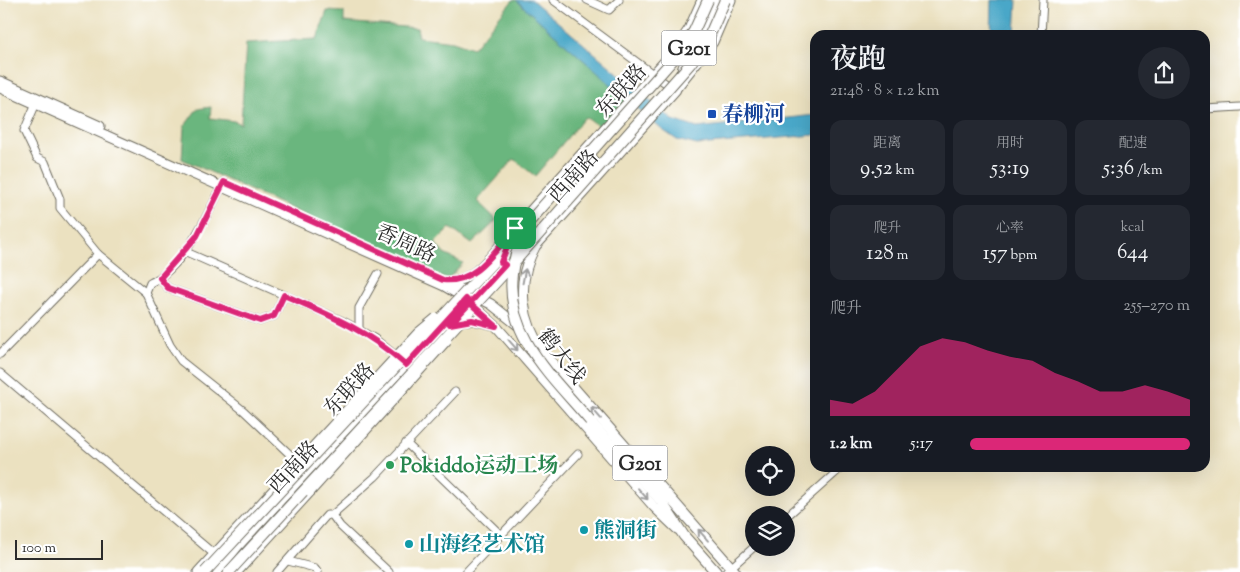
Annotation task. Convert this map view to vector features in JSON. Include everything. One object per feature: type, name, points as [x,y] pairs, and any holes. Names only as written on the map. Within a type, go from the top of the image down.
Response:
[{"type":"highway","name":"东联路","points":[[229,572],[468,300],[678,54],[694,31],[708,0]]},
{"type":"highway","name":"西南路","points":[[572,182],[632,105],[657,77],[695,40],[706,21],[714,0]]},
{"type":"highway","name":"西南路","points":[[535,246],[675,90],[686,61],[704,36],[720,0]]},
{"type":"highway","name":"东联路","points":[[205,572],[468,300],[690,64],[712,32],[725,0]]},
{"type":"highway","name":"鹤大线","points":[[572,182],[521,242],[513,269],[512,301],[517,323],[526,343],[590,421],[661,501],[684,536]]},
{"type":"highway","points":[[515,228],[535,246]]},
{"type":"highway","name":"鹤大线","points":[[535,246],[524,273],[523,306],[529,329],[544,354]]},
{"type":"highway","name":"香周路","points":[[544,354],[731,570]]},
{"type":"highway","name":"香周路","points":[[684,536],[716,572]]},
{"type":"main road","points":[[657,77],[682,39],[702,0]]},
{"type":"main road","points":[[675,90],[713,42],[731,0]]},
{"type":"main road","name":"香周路","points":[[0,81],[37,101],[440,282],[468,300],[513,321],[544,354]]},
{"type":"main road","name":"香周路","points":[[0,88],[37,101]]},
{"type":"main road","points":[[496,326],[472,320],[448,322],[449,302],[440,282],[458,281],[470,276],[632,105]]},
{"type":"main road","points":[[237,572],[439,352],[468,300],[503,264],[515,228]]},
{"type":"main road","name":"西南路","points":[[503,264],[535,246]]},
{"type":"main road","name":"香周路","points":[[468,300],[496,326],[654,507],[684,536]]},
{"type":"main road","name":"西南路","points":[[240,548],[288,500],[468,300]]},
{"type":"main road","name":"西南路","points":[[198,572],[418,333],[468,300]]},
{"type":"main road","name":"西南路","points":[[218,572],[406,365],[448,322]]},
{"type":"main road","points":[[288,500],[308,494]]},
{"type":"main road","points":[[237,572],[245,521]]},
{"type":"main road","points":[[214,554],[240,548]]},
{"type":"street","points":[[553,0],[675,90]]},
{"type":"street","points":[[587,0],[609,10],[619,0]]},
{"type":"street","points":[[1041,30],[1043,0]]},
{"type":"street","points":[[37,101],[24,131],[37,158],[45,162],[60,199],[60,208],[98,254],[146,293],[170,345],[181,361],[244,411],[299,463]]},
{"type":"street","points":[[1210,109],[1240,108]]},
{"type":"street","points":[[146,293],[150,283],[160,278],[197,236],[223,184]]},
{"type":"street","points":[[184,251],[360,329],[388,349],[406,365]]},
{"type":"street","points":[[0,354],[98,254]]},
{"type":"street","points":[[360,329],[358,308],[378,274]]},
{"type":"street","points":[[160,278],[168,288],[260,321],[274,316],[284,295]]},
{"type":"street","points":[[0,373],[214,554]]},
{"type":"street","points":[[277,572],[326,515],[332,515],[375,477],[456,392]]},
{"type":"street","points":[[406,444],[501,535]]},
{"type":"street","points":[[466,572],[578,454]]},
{"type":"street","points":[[795,509],[837,472]]},
{"type":"street","points":[[332,515],[340,526],[389,572]]},
{"type":"street","points":[[731,570],[745,555]]},
{"type":"street","points":[[288,561],[315,568],[318,572]]},
{"type":"green space","points":[[513,0],[516,0],[628,99],[600,127],[585,117],[535,176],[514,159],[477,201],[497,220],[472,244],[450,228],[435,243],[444,254],[463,263],[447,280],[182,159],[184,127],[197,109],[211,107],[210,118],[234,121],[241,124],[246,43],[317,39],[327,11],[344,12],[344,22],[417,28],[419,37],[453,41],[473,48]]},
{"type":"water","name":"春柳河","points":[[516,0],[532,0],[673,120],[697,128],[810,116],[810,135],[697,145],[677,140],[661,129]]},
{"type":"water","points":[[992,0],[1017,0],[1015,30],[991,30]]},
{"type":"place","name":"春柳河","points":[[712,114]]},
{"type":"place","name":"Pokiddo运动工场","points":[[390,465]]},
{"type":"place","name":"熊洞街","points":[[584,530]]},
{"type":"place","name":"山海经艺术馆","points":[[409,544]]},
{"type":"route","points":[[515,228],[470,276],[458,281],[443,280],[224,182],[197,236],[160,278],[168,288],[260,321],[274,316],[284,295],[360,329],[388,349],[406,365],[466,299],[470,303],[450,324],[458,321],[472,320],[496,326],[483,312],[470,303],[505,265],[501,262],[515,228]]}]
